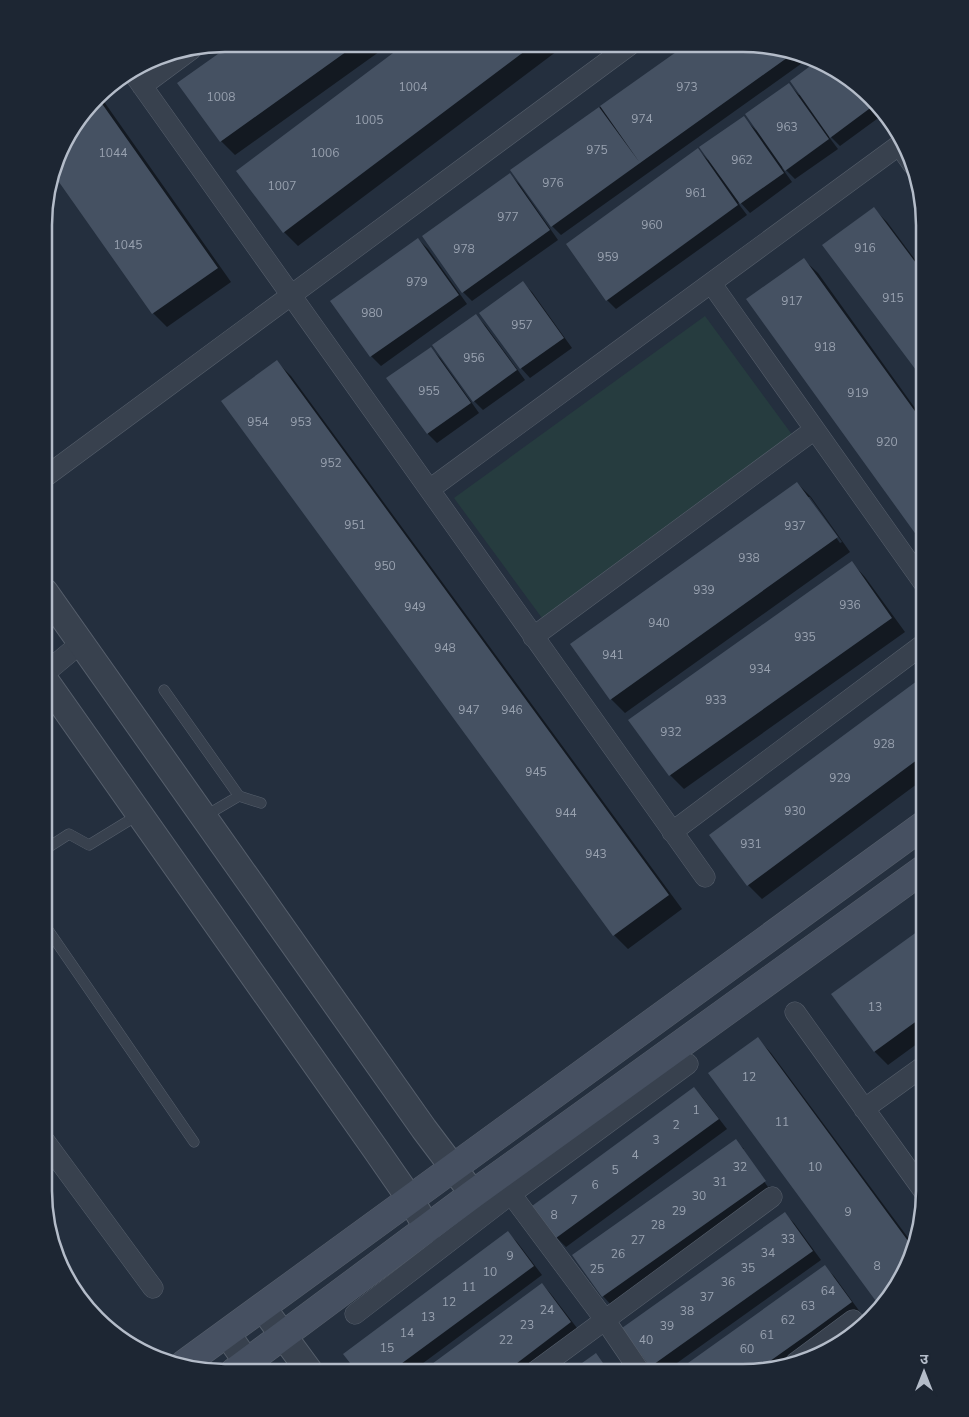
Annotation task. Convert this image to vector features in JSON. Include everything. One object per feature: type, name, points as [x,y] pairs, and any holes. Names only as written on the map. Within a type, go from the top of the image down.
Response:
[{"type":"main road","points":[[189,1360],[916,831]]},
{"type":"main road","points":[[251,1364],[284,1336],[474,1194],[916,875]]},
{"type":"street","points":[[52,472],[621,52]]},
{"type":"street","points":[[164,64],[137,79],[705,877]]},
{"type":"street","points":[[430,489],[897,146]]},
{"type":"street","points":[[711,283],[916,572]]},
{"type":"street","points":[[533,637],[814,430]]},
{"type":"street","points":[[52,602],[424,1130],[474,1194]]},
{"type":"street","points":[[52,667],[81,643]]},
{"type":"street","points":[[672,832],[916,649]]},
{"type":"street","points":[[52,690],[410,1199],[428,1229]]},
{"type":"street","points":[[795,1012],[916,1181]]},
{"type":"street","points":[[355,1314],[511,1194],[688,1064]]},
{"type":"street","points":[[864,1110],[916,1072]]},
{"type":"street","points":[[52,1151],[153,1288]]},
{"type":"street","points":[[511,1194],[604,1320],[634,1364]]},
{"type":"street","points":[[545,1364],[772,1197]]},
{"type":"street","points":[[262,1308],[304,1364]]},
{"type":"street","points":[[813,1350],[853,1320]]},
{"type":"street","points":[[227,1334],[242,1364]]},
{"type":"lane","points":[[164,690],[239,796],[261,803]]},
{"type":"lane","points":[[204,817],[239,796]]},
{"type":"lane","points":[[52,845],[69,834],[89,844],[139,814]]},
{"type":"lane","points":[[52,936],[194,1142]]},
{"type":"green space","points":[[705,316],[793,436],[542,618],[454,498]]},
{"type":"building","points":[[220,52],[346,52],[220,142],[177,83]]},
{"type":"building","points":[[394,52],[524,52],[283,233],[236,171]]},
{"type":"building","points":[[676,52],[744,52],[787,58],[640,163],[600,106]]},
{"type":"building","points":[[810,66],[840,82],[858,95],[871,108],[830,138],[790,81]]},
{"type":"building","points":[[789,83],[829,139],[785,171],[745,114]]},
{"type":"building","points":[[102,104],[218,268],[152,314],[58,181],[76,139]]},
{"type":"building","points":[[599,107],[640,163],[551,227],[510,170]]},
{"type":"building","points":[[744,116],[784,173],[740,204],[699,147]]},
{"type":"building","points":[[698,148],[738,205],[606,301],[566,244]]},
{"type":"building","points":[[510,173],[550,230],[462,293],[422,236]]},
{"type":"building","points":[[874,207],[916,263],[916,370],[822,245]]},
{"type":"building","points":[[418,238],[459,295],[370,357],[330,301]]},
{"type":"building","points":[[804,258],[916,413],[916,535],[746,299]]},
{"type":"building","points":[[523,281],[564,338],[520,369],[479,313]]},
{"type":"building","points":[[476,314],[517,370],[473,402],[432,345]]},
{"type":"building","points":[[431,347],[471,403],[427,434],[386,378]]},
{"type":"building","points":[[277,360],[669,895],[613,936],[221,401]]},
{"type":"building","points":[[797,482],[838,537],[610,700],[570,644]]},
{"type":"building","points":[[852,561],[892,618],[669,776],[628,720]]},
{"type":"building","points":[[916,682],[916,761],[747,886],[709,835]]},
{"type":"building","points":[[916,933],[916,1022],[874,1052],[831,994]]},
{"type":"building","points":[[758,1037],[908,1242],[899,1268],[877,1302],[708,1073]]},
{"type":"building","points":[[694,1087],[719,1119],[556,1238],[532,1206]]},
{"type":"building","points":[[736,1139],[766,1181],[602,1297],[572,1255]]},
{"type":"building","points":[[785,1212],[813,1251],[654,1364],[648,1364],[622,1328]]},
{"type":"building","points":[[508,1231],[534,1266],[401,1364],[351,1364],[343,1354]]},
{"type":"building","points":[[825,1265],[852,1302],[768,1363],[687,1364]]},
{"type":"building","points":[[542,1283],[571,1322],[516,1364],[432,1364]]},
{"type":"building","points":[[596,1353],[604,1364],[581,1364]]}]
